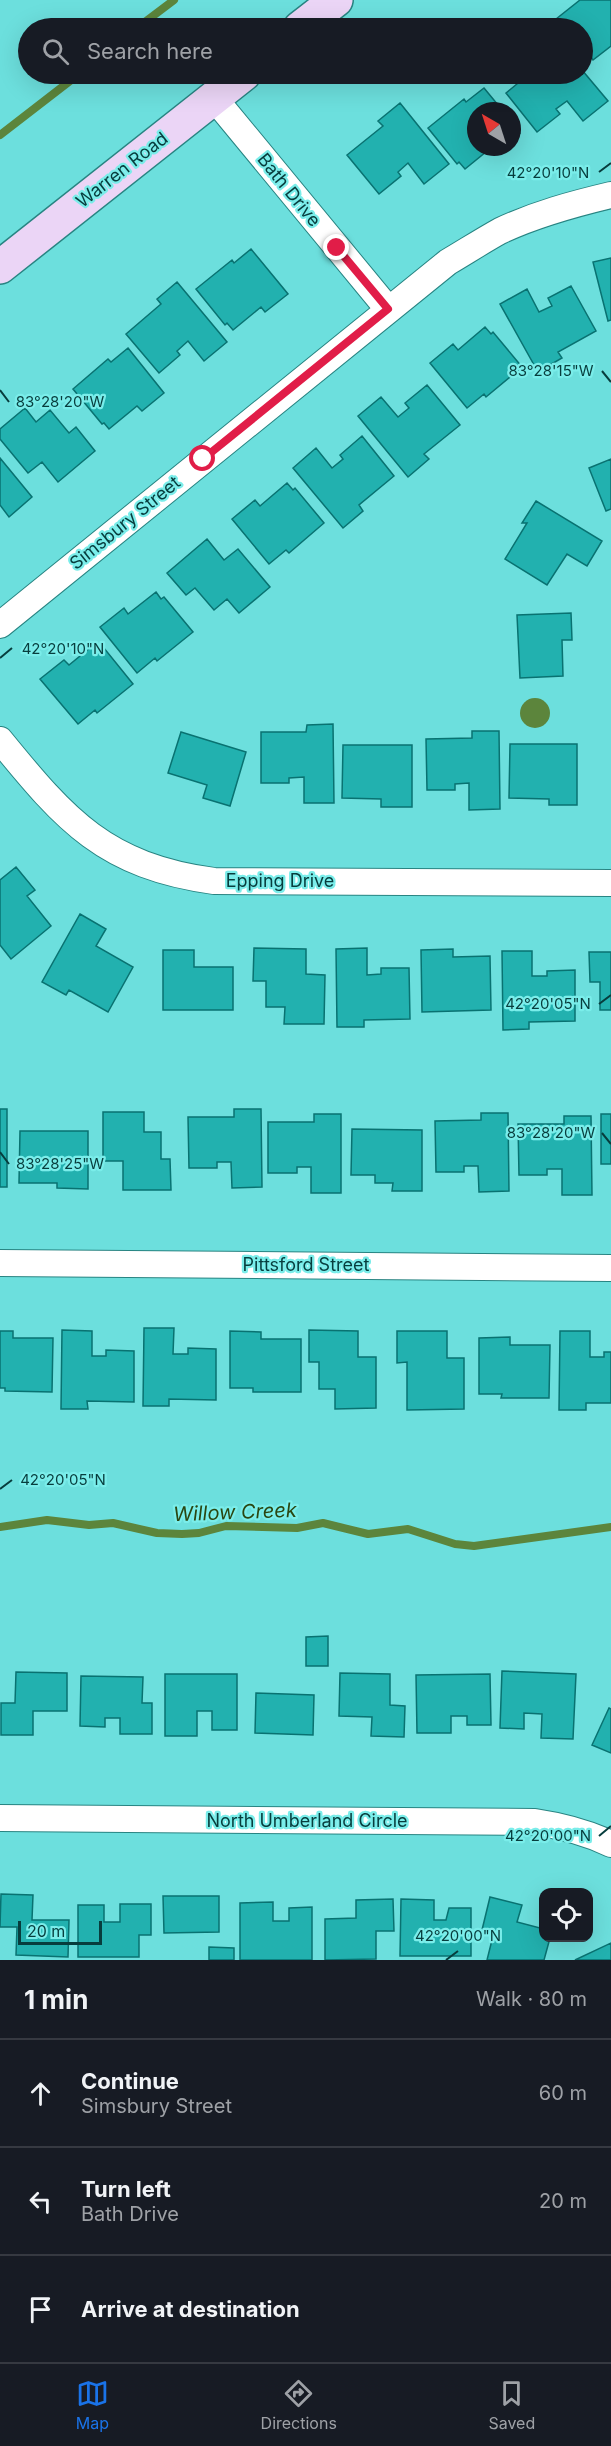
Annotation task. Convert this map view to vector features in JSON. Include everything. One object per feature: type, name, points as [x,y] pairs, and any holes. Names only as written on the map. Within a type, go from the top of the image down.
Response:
[{"type":"main road","points":[[313,18],[336,0]]},
{"type":"main road","name":"Warren Road","points":[[0,267],[232,84]]},
{"type":"street","name":"Bath Drive","points":[[214,98],[388,309]]},
{"type":"street","name":"Simsbury Street","points":[[0,625],[448,262],[500,232],[566,205],[611,195]]},
{"type":"street","name":"Epping Drive","points":[[0,740],[46,796],[65,816],[87,833],[134,861],[187,877],[214,881],[611,883]]},
{"type":"street","name":"Pittsford Street","points":[[0,1263],[611,1268]]},
{"type":"street","name":"North Umberland Circle","points":[[0,1818],[535,1822],[588,1833],[611,1844]]},
{"type":"shaded area","points":[[535,698],[546,702],[550,713],[546,724],[535,728],[524,724],[520,713],[524,702]]},
{"type":"building","points":[[580,0],[611,0],[611,46],[593,60],[593,18],[557,18]]},
{"type":"building","points":[[593,83],[608,101],[583,121],[567,101],[556,109],[560,114],[537,132],[521,112],[521,102],[513,102],[506,93],[517,84]]},
{"type":"building","points":[[484,88],[496,102],[467,102],[467,156],[481,156],[465,169],[459,162],[457,164],[428,128],[464,99],[466,102]]},
{"type":"building","points":[[400,103],[449,164],[424,184],[408,163],[398,172],[401,176],[379,194],[347,155],[383,126],[378,121]]},
{"type":"building","points":[[251,249],[288,294],[265,312],[261,307],[233,330],[227,323],[225,325],[196,289],[232,260],[234,263]]},
{"type":"building","points":[[611,258],[611,320],[608,321],[593,262]]},
{"type":"building","points":[[177,282],[227,342],[204,361],[188,341],[177,351],[180,355],[159,373],[126,334],[161,304],[157,299]]},
{"type":"building","points":[[571,286],[596,331],[558,352],[562,358],[538,372],[500,304],[527,289],[539,312],[552,306],[548,298]]},
{"type":"building","points":[[485,327],[491,334],[493,332],[522,367],[486,397],[484,394],[467,408],[430,363],[453,344],[458,350]]},
{"type":"building","points":[[128,348],[164,393],[142,411],[137,406],[109,429],[104,423],[102,424],[73,389],[108,359],[111,362]]},
{"type":"building","points":[[427,385],[460,425],[424,454],[429,459],[408,477],[358,416],[381,397],[398,417],[409,408],[405,403]]},
{"type":"building","points":[[25,408],[36,422],[50,410],[69,433],[76,427],[95,451],[58,482],[42,462],[28,473],[0,439],[0,429]]},
{"type":"building","points":[[362,436],[394,476],[359,505],[363,511],[343,528],[293,468],[316,448],[332,468],[343,459],[340,455]]},
{"type":"building","points":[[0,458],[32,497],[9,517],[0,505]]},
{"type":"building","points":[[611,459],[611,509],[606,511],[589,468]]},
{"type":"building","points":[[287,483],[293,490],[295,488],[324,523],[289,553],[286,550],[269,564],[232,519],[255,500],[260,506]]},
{"type":"building","points":[[536,501],[602,541],[587,566],[567,554],[547,585],[505,559],[527,523],[522,523]]},
{"type":"building","points":[[207,539],[224,560],[238,549],[270,587],[239,613],[227,599],[214,610],[195,588],[186,595],[167,573]]},
{"type":"building","points":[[156,592],[161,599],[164,597],[193,632],[157,661],[155,658],[137,673],[100,627],[124,608],[128,614]]},
{"type":"building","points":[[571,613],[572,640],[562,640],[563,676],[520,678],[517,615]]},
{"type":"building","points":[[96,643],[102,650],[104,648],[133,684],[97,713],[95,710],[78,724],[40,679],[64,660],[69,665]]},
{"type":"building","points":[[333,724],[334,803],[304,803],[304,777],[289,778],[289,783],[261,783],[261,732],[306,732],[307,725]]},
{"type":"building","points":[[472,731],[499,731],[500,809],[469,810],[469,783],[455,784],[455,790],[427,790],[426,739],[472,738]]},
{"type":"building","points":[[181,732],[246,752],[230,806],[203,798],[207,785],[168,773]]},
{"type":"building","points":[[510,744],[577,744],[577,805],[549,805],[549,799],[509,798]]},
{"type":"building","points":[[343,745],[412,745],[412,807],[381,807],[381,799],[342,798]]},
{"type":"building","points":[[16,867],[35,890],[27,896],[51,926],[11,959],[0,945],[0,880]]},
{"type":"building","points":[[80,914],[106,929],[96,946],[133,967],[108,1012],[69,990],[66,995],[42,982]]},
{"type":"building","points":[[254,948],[306,949],[306,974],[325,975],[324,1024],[284,1024],[285,1007],[266,1007],[266,981],[253,981]]},
{"type":"building","points":[[367,948],[367,975],[381,974],[381,968],[409,968],[410,1019],[364,1020],[364,1027],[337,1027],[336,949]]},
{"type":"building","points":[[453,949],[453,957],[490,956],[491,1010],[422,1012],[421,950]]},
{"type":"building","points":[[163,950],[194,950],[194,967],[233,967],[233,1010],[163,1010]]},
{"type":"building","points":[[502,951],[532,951],[532,976],[547,976],[547,971],[575,970],[575,1021],[529,1022],[529,1029],[503,1030]]},
{"type":"building","points":[[589,952],[611,952],[611,1010],[600,1010],[600,982],[590,982]]},
{"type":"building","points":[[0,1109],[7,1109],[7,1187],[0,1187]]},
{"type":"building","points":[[234,1109],[261,1109],[262,1187],[232,1188],[231,1162],[217,1162],[217,1168],[189,1168],[188,1117],[234,1117]]},
{"type":"building","points":[[103,1112],[144,1112],[144,1132],[161,1132],[161,1159],[170,1159],[171,1190],[123,1190],[123,1161],[103,1161]]},
{"type":"building","points":[[481,1113],[508,1113],[509,1191],[479,1192],[478,1166],[464,1166],[464,1172],[436,1172],[435,1121],[481,1120]]},
{"type":"building","points":[[314,1114],[341,1114],[341,1193],[311,1193],[311,1167],[297,1167],[297,1173],[268,1173],[268,1122],[314,1122]]},
{"type":"building","points":[[601,1114],[611,1114],[611,1164],[601,1164]]},
{"type":"building","points":[[564,1116],[591,1116],[592,1195],[562,1195],[562,1169],[547,1169],[547,1175],[519,1175],[518,1124],[564,1124]]},
{"type":"building","points":[[352,1129],[422,1130],[422,1191],[392,1191],[393,1183],[375,1183],[375,1175],[351,1175]]},
{"type":"building","points":[[20,1131],[88,1131],[88,1189],[57,1188],[57,1183],[19,1183]]},
{"type":"building","points":[[144,1328],[174,1328],[173,1354],[188,1354],[188,1348],[216,1349],[216,1400],[169,1399],[169,1406],[143,1406]]},
{"type":"building","points":[[62,1330],[92,1331],[92,1356],[106,1356],[106,1350],[134,1351],[134,1402],[87,1401],[88,1409],[61,1409]]},
{"type":"building","points":[[309,1330],[358,1331],[358,1357],[376,1357],[376,1408],[335,1409],[335,1389],[319,1389],[319,1362],[309,1362]]},
{"type":"building","points":[[0,1331],[13,1331],[13,1338],[53,1338],[52,1392],[5,1391],[5,1388],[0,1388]]},
{"type":"building","points":[[230,1331],[261,1332],[261,1339],[301,1339],[301,1392],[253,1392],[253,1388],[230,1388]]},
{"type":"building","points":[[397,1331],[447,1331],[447,1358],[464,1358],[464,1409],[407,1410],[407,1362],[397,1363]]},
{"type":"building","points":[[560,1331],[590,1331],[590,1357],[604,1357],[604,1352],[611,1352],[611,1403],[586,1403],[586,1410],[559,1410]]},
{"type":"building","points":[[510,1337],[510,1345],[550,1345],[549,1398],[501,1398],[502,1394],[479,1394],[479,1338]]},
{"type":"building","points":[[328,1636],[328,1666],[306,1666],[306,1637]]},
{"type":"building","points":[[502,1671],[576,1674],[573,1739],[541,1738],[542,1714],[524,1713],[524,1729],[500,1728]]},
{"type":"building","points":[[16,1672],[67,1673],[67,1711],[33,1711],[33,1735],[1,1735],[1,1703],[15,1703]]},
{"type":"building","points":[[340,1673],[390,1674],[390,1705],[405,1706],[404,1737],[371,1736],[372,1717],[339,1716]]},
{"type":"building","points":[[165,1674],[237,1674],[237,1730],[212,1730],[212,1711],[197,1711],[197,1736],[165,1736]]},
{"type":"building","points":[[490,1674],[491,1725],[467,1725],[467,1716],[451,1716],[451,1733],[417,1733],[416,1675]]},
{"type":"building","points":[[81,1676],[143,1677],[142,1703],[152,1703],[152,1734],[120,1734],[120,1718],[105,1718],[105,1727],[80,1726]]},
{"type":"building","points":[[256,1693],[314,1695],[313,1735],[255,1733]]},
{"type":"building","points":[[609,1708],[611,1709],[611,1753],[592,1745]]},
{"type":"building","points":[[1,1894],[33,1895],[32,1920],[69,1920],[68,1957],[16,1955],[17,1927],[0,1927]]},
{"type":"building","points":[[163,1896],[219,1896],[219,1932],[164,1933]]},
{"type":"building","points":[[490,1897],[522,1905],[517,1922],[539,1928],[539,1942],[549,1942],[544,1960],[487,1960],[494,1932],[482,1930]]},
{"type":"building","points":[[393,1899],[394,1931],[376,1931],[376,1959],[325,1960],[325,1919],[356,1918],[356,1900]]},
{"type":"building","points":[[401,1899],[434,1900],[434,1920],[446,1920],[449,1908],[471,1908],[471,1956],[400,1956]]},
{"type":"building","points":[[273,1902],[273,1921],[289,1921],[289,1908],[312,1907],[312,1960],[240,1960],[240,1903]]},
{"type":"building","points":[[120,1904],[151,1904],[151,1935],[139,1935],[139,1957],[78,1957],[78,1905],[104,1905],[104,1922],[120,1922]]},
{"type":"building","points":[[611,1943],[611,1960],[575,1960]]},
{"type":"building","points":[[209,1947],[234,1948],[234,1960],[209,1960]]},
{"type":"waterway","points":[[150,18],[174,0]]},
{"type":"waterway","points":[[0,135],[66,84]]},
{"type":"waterway","name":"Willow Creek","points":[[0,1527],[47,1520],[89,1525],[113,1523],[157,1533],[182,1534],[199,1533],[226,1526],[297,1528],[323,1523],[368,1534],[408,1529],[455,1544],[474,1546],[611,1527]]},
{"type":"route","points":[[203,459],[388,309],[337,248]]}]
